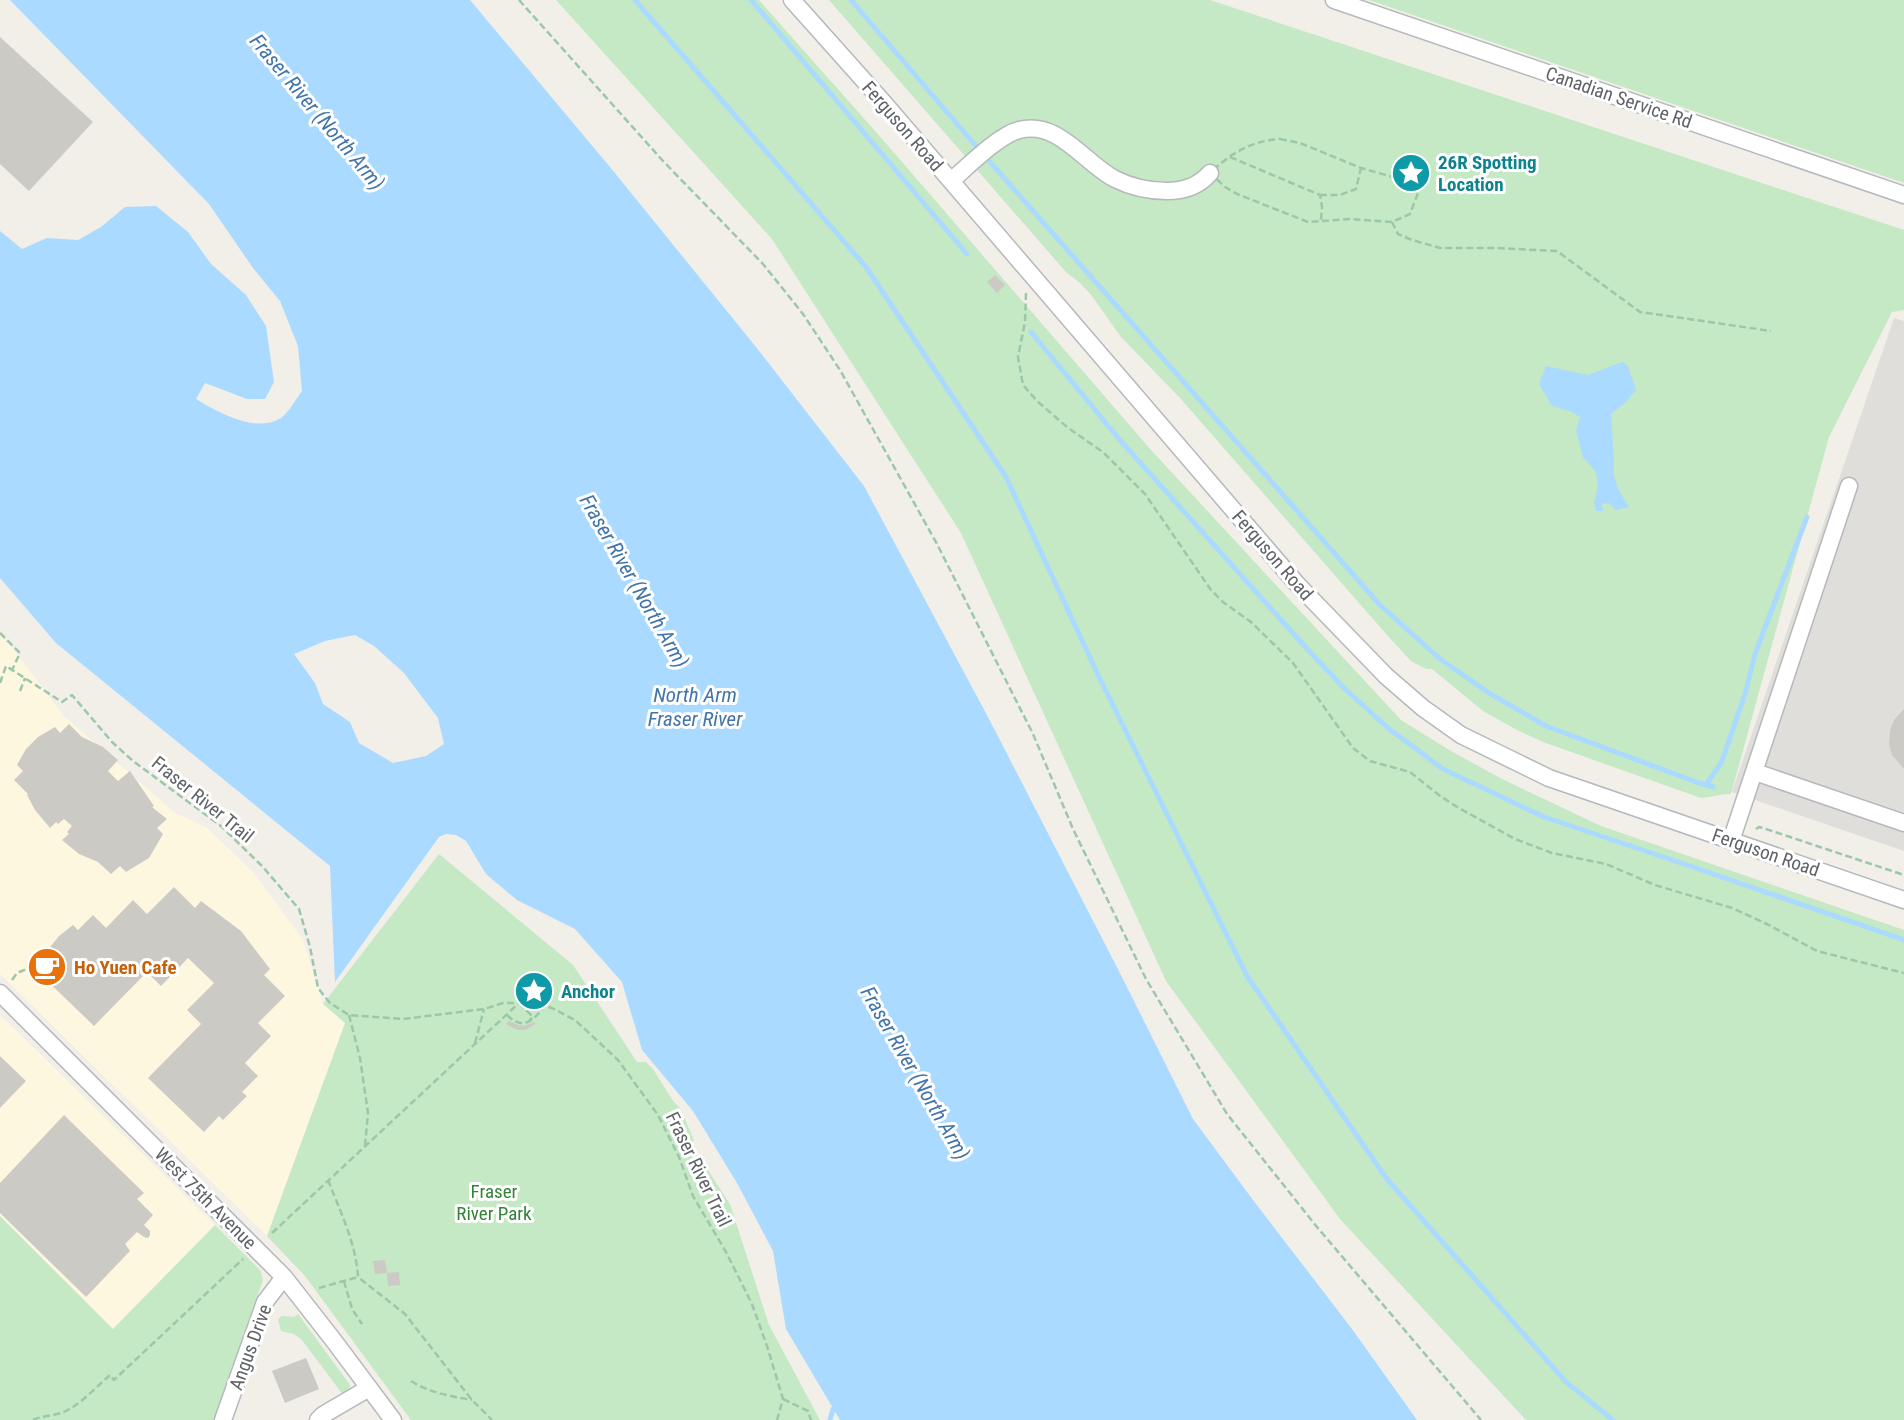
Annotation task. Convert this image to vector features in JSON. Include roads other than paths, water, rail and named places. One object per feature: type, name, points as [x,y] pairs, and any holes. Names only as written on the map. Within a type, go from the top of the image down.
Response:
[{"type":"street","name":"Ferguson Road","points":[[792,0],[1296,583],[1386,676],[1423,708],[1461,735],[1549,778],[1904,900]]},
{"type":"street","name":"Canadian Service Rd","points":[[1334,0],[1904,195]]},
{"type":"street","points":[[951,181],[1004,137],[1028,129],[1039,129],[1056,135],[1115,179],[1141,188],[1157,191],[1191,188],[1210,173]]},
{"type":"street","points":[[1731,841],[1849,486]]},
{"type":"street","points":[[1755,772],[1904,823]]},
{"type":"street","name":"West 75th Avenue","points":[[0,993],[284,1277],[393,1420]]},
{"type":"street","name":"Angus Drive","points":[[223,1420],[265,1303],[284,1277]]},
{"type":"street","points":[[318,1420],[369,1388]]},
{"type":"water","name":"North Arm Fraser River","points":[[10,0],[470,0],[756,347],[864,486],[988,717],[1193,1119],[1352,1329],[1417,1420],[840,1420],[786,1329],[773,1251],[737,1183],[693,1111],[642,1050],[622,982],[575,929],[517,900],[486,874],[466,841],[456,835],[446,834],[439,837],[335,982],[330,866],[56,643],[0,578],[0,231],[22,249],[47,238],[78,240],[101,227],[125,207],[156,206],[188,232],[211,264],[246,295],[266,326],[274,382],[265,399],[247,399],[205,383],[196,399],[237,419],[261,424],[281,418],[302,391],[298,346],[280,301],[253,268],[209,204]],"holes":[[[355,635],[374,646],[404,673],[438,718],[444,744],[426,756],[393,763],[359,743],[350,722],[323,704],[315,683],[294,654],[325,641]]]},
{"type":"water","points":[[1622,362],[1628,366],[1636,390],[1611,414],[1614,475],[1618,489],[1629,507],[1616,510],[1609,503],[1602,504],[1603,511],[1596,511],[1596,472],[1583,457],[1576,431],[1580,417],[1552,406],[1539,384],[1546,366],[1588,375]]},
{"type":"waterway","points":[[635,0],[866,267],[1006,477],[1099,677],[1247,976],[1386,1178],[1566,1382],[1613,1420]]},
{"type":"waterway","points":[[751,0],[967,254]]},
{"type":"waterway","points":[[851,0],[975,145]]},
{"type":"waterway","points":[[990,162],[1380,605],[1440,659],[1489,693],[1546,726],[1713,787]]},
{"type":"waterway","points":[[1031,332],[1119,439],[1309,651],[1388,728],[1443,769],[1544,817],[1904,940]]},
{"type":"waterway","points":[[1706,785],[1722,761],[1745,694],[1755,654],[1807,517]]},
{"type":"waterway","points":[[830,1420],[833,1409]]},
{"type":"place","name":"26R Spotting Location","points":[[1411,173]]},
{"type":"place","name":"Ho Yuen Cafe","points":[[47,967]]},
{"type":"place","name":"Anchor","points":[[534,991]]},
{"type":"water label","name":"Fraser River (North Arm)","points":[[317,112]]},
{"type":"water label","name":"Fraser River (North Arm)","points":[[634,581]]},
{"type":"water label","name":"Fraser River (North Arm)","points":[[915,1073]]},
{"type":"park label","name":"Fraser River Park","points":[[494,1202]]}]
